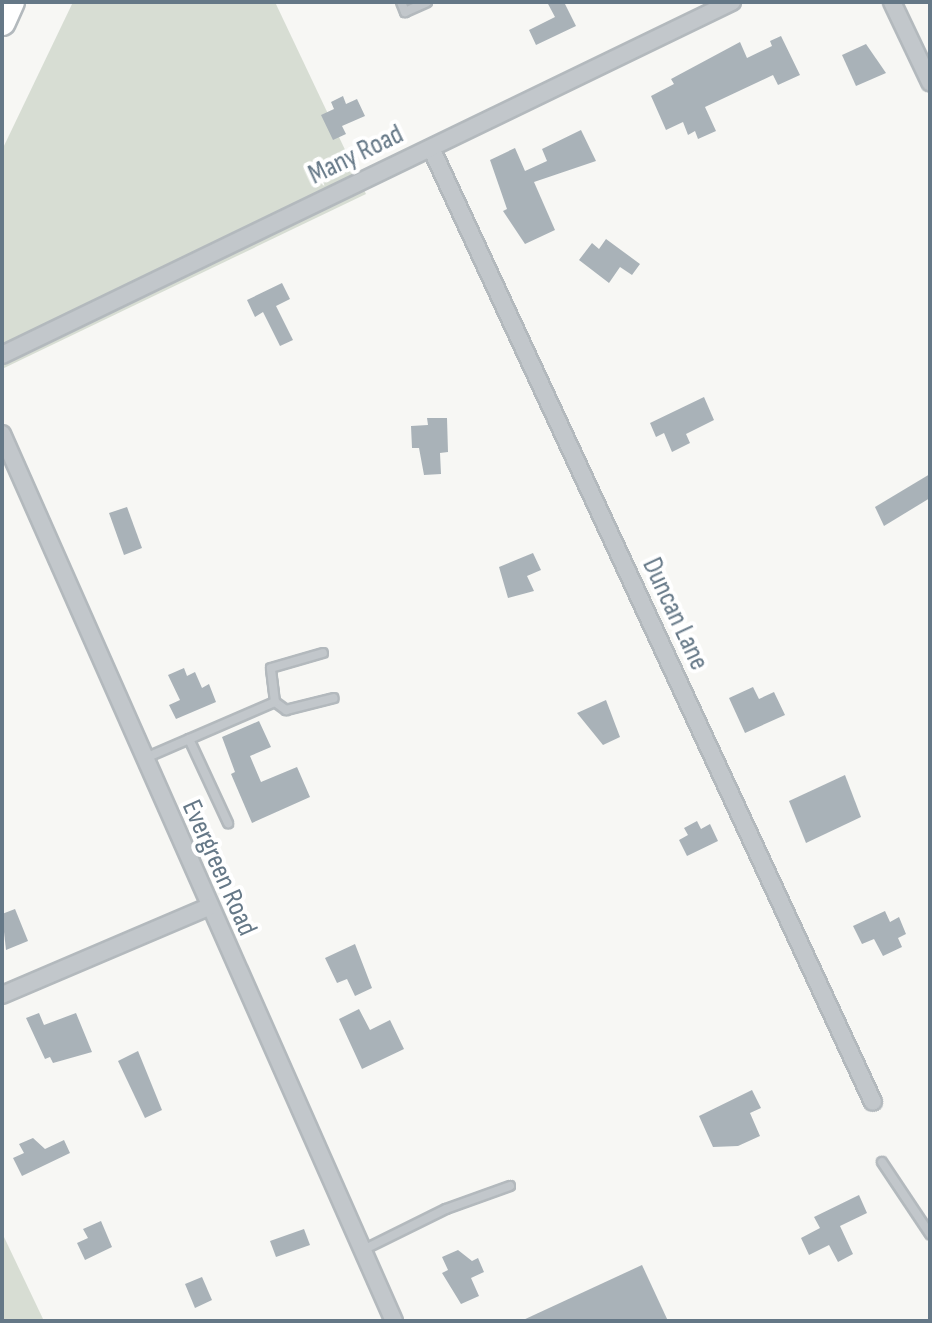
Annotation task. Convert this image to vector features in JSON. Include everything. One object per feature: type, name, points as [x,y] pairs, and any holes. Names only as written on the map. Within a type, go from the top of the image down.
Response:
[{"type":"main road","points":[[2,22],[11,2]]},
{"type":"street","name":"Many Road","points":[[2,355],[732,2]]},
{"type":"street","points":[[892,2],[930,82]]},
{"type":"street","name":"Duncan Lane","points":[[431,148],[873,1102]]},
{"type":"street","name":"Evergreen Road","points":[[2,434],[6,456],[394,1321]]},
{"type":"street","points":[[2,995],[208,907]]},
{"type":"lane","points":[[401,2],[405,12],[427,2]]},
{"type":"lane","points":[[323,653],[271,668],[275,702],[286,710],[334,698]]},
{"type":"lane","points":[[143,759],[275,702]]},
{"type":"lane","points":[[189,739],[228,823]]},
{"type":"lane","points":[[882,1162],[930,1234]]},
{"type":"lane","points":[[361,1251],[446,1209],[510,1186]]},
{"type":"shaded area","points":[[73,2],[275,2],[366,194],[2,369],[2,150]]},
{"type":"shaded area","points":[[4,1237],[44,1321],[2,1321]]},
{"type":"building","points":[[547,2],[564,2],[576,26],[536,45],[529,30],[555,17]]},
{"type":"building","points":[[781,36],[800,75],[778,85],[773,75],[705,107],[716,131],[698,139],[695,131],[688,135],[683,122],[666,130],[651,96],[674,84],[671,79],[740,42],[747,58],[772,46],[770,41]]},
{"type":"building","points":[[866,44],[886,73],[856,86],[842,55]]},
{"type":"building","points":[[343,96],[346,104],[357,99],[365,116],[342,126],[346,134],[333,140],[321,115],[334,109],[331,102]]},
{"type":"building","points":[[581,130],[596,161],[534,182],[555,230],[525,244],[503,211],[507,209],[490,160],[515,148],[525,171],[547,161],[542,149]]},
{"type":"building","points":[[606,239],[640,264],[632,275],[620,267],[609,283],[579,260],[592,243],[599,249]]},
{"type":"building","points":[[282,283],[290,299],[276,306],[293,340],[280,346],[263,312],[255,317],[247,300]]},
{"type":"building","points":[[704,397],[714,420],[686,434],[690,443],[672,452],[664,433],[656,437],[650,423]]},
{"type":"building","points":[[427,418],[447,418],[448,452],[440,453],[441,474],[424,475],[419,448],[412,448],[411,426],[428,425]]},
{"type":"building","points":[[930,474],[930,498],[884,526],[875,507]]},
{"type":"building","points":[[127,507],[142,548],[124,555],[109,513]]},
{"type":"building","points":[[533,553],[541,570],[527,576],[534,591],[508,598],[499,567]]},
{"type":"building","points":[[184,668],[187,676],[195,672],[202,688],[209,684],[216,702],[176,719],[169,705],[180,700],[168,675]]},
{"type":"building","points":[[753,687],[759,699],[774,692],[785,715],[745,733],[729,698]]},
{"type":"building","points":[[606,700],[620,737],[603,745],[577,713]]},
{"type":"building","points":[[259,721],[271,747],[250,756],[261,782],[297,767],[310,797],[252,823],[231,774],[235,772],[222,737]]},
{"type":"building","points":[[845,775],[861,817],[806,843],[789,801]]},
{"type":"building","points":[[697,821],[701,829],[710,824],[718,841],[687,856],[679,840],[688,835],[684,828]]},
{"type":"building","points":[[15,909],[28,941],[6,950],[2,914]]},
{"type":"building","points":[[885,911],[890,922],[899,917],[906,934],[898,938],[902,947],[883,956],[874,939],[862,944],[853,926]]},
{"type":"building","points":[[355,944],[372,988],[355,996],[347,979],[337,983],[325,958]]},
{"type":"building","points":[[359,1009],[370,1030],[390,1020],[404,1049],[362,1069],[339,1019]]},
{"type":"building","points":[[39,1013],[44,1025],[76,1013],[92,1052],[53,1063],[50,1057],[45,1059],[26,1018]]},
{"type":"building","points":[[138,1051],[162,1110],[145,1118],[118,1061]]},
{"type":"building","points":[[752,1090],[761,1108],[750,1113],[760,1136],[738,1146],[713,1147],[699,1116]]},
{"type":"building","points":[[33,1138],[45,1149],[64,1140],[70,1153],[22,1176],[13,1158],[24,1153],[19,1144]]},
{"type":"building","points":[[859,1195],[867,1213],[840,1226],[853,1254],[838,1262],[829,1245],[809,1255],[801,1238],[820,1228],[814,1217]]},
{"type":"building","points":[[101,1221],[112,1247],[85,1260],[77,1243],[88,1238],[83,1229]]},
{"type":"building","points":[[304,1229],[310,1245],[276,1257],[270,1241]]},
{"type":"building","points":[[458,1250],[472,1261],[478,1258],[484,1272],[471,1278],[479,1296],[461,1304],[442,1273],[448,1270],[442,1257]]},
{"type":"building","points":[[642,1265],[668,1321],[521,1321]]},
{"type":"building","points":[[202,1277],[212,1300],[195,1308],[185,1284]]}]
